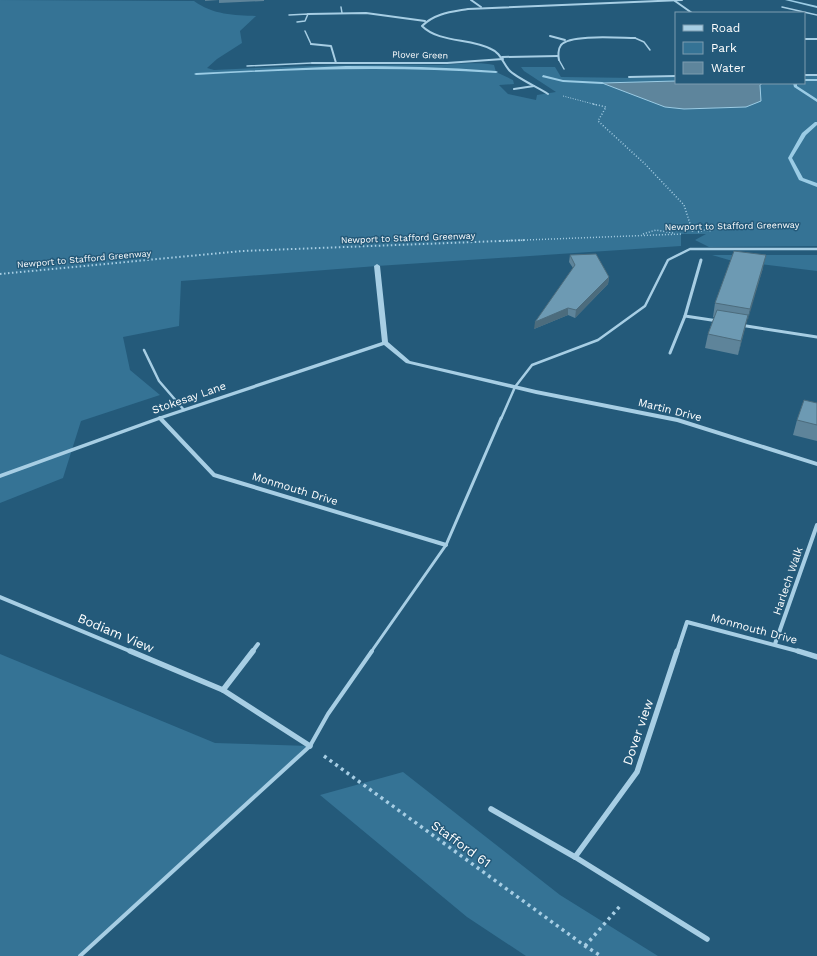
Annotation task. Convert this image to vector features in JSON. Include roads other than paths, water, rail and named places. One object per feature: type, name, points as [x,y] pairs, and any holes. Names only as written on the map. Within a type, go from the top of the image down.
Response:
[{"type":"street","points":[[471,0],[482,7]]},
{"type":"street","points":[[308,14],[366,13],[425,21],[443,13],[482,7],[578,5],[682,0]]},
{"type":"street","points":[[675,1],[691,12]]},
{"type":"street","points":[[425,21],[422,26],[428,32],[492,48],[503,58],[509,70],[548,94]]},
{"type":"street","points":[[550,36],[566,40],[635,38]]},
{"type":"street","points":[[805,39],[817,39]]},
{"type":"street","points":[[559,60],[558,56],[560,46],[566,40]]},
{"type":"street","points":[[311,44],[331,46],[336,62]]},
{"type":"street","name":"Plover Green","points":[[312,63],[452,63],[503,58],[558,56]]},
{"type":"street","points":[[805,75],[817,75]]},
{"type":"street","points":[[629,77],[675,76]]},
{"type":"street","points":[[514,89],[534,86]]},
{"type":"street","points":[[670,353],[685,316],[701,260]]},
{"type":"street","points":[[376,266],[385,343]]},
{"type":"street","points":[[685,316],[723,322]]},
{"type":"street","points":[[738,324],[817,336]]},
{"type":"street","name":"Martin Drive","points":[[385,343],[408,362],[515,387],[678,420],[817,464]]},
{"type":"street","name":"Stokesay Lane","points":[[0,476],[160,418],[385,343]]},
{"type":"street","name":"Monmouth Drive","points":[[160,418],[214,475],[446,544]]},
{"type":"street","name":"Harlech Walk","points":[[775,644],[817,525]]},
{"type":"street","name":"Bodiam View","points":[[0,597],[223,690],[310,746]]},
{"type":"street","name":"Monmouth Drive","points":[[687,622],[775,644],[817,657]]},
{"type":"street","name":"Dover view","points":[[575,857],[637,772],[687,622]]},
{"type":"street","points":[[223,690],[258,644]]},
{"type":"street","points":[[491,810],[575,857],[707,939]]},
{"type":"lane","points":[[341,7],[342,13]]},
{"type":"lane","points":[[782,7],[804,12]]},
{"type":"lane","points":[[805,12],[817,15]]},
{"type":"lane","points":[[289,15],[308,14],[305,21],[297,22]]},
{"type":"lane","points":[[305,32],[311,44]]},
{"type":"lane","points":[[635,38],[644,42],[650,50]]},
{"type":"lane","points":[[559,60],[564,69]]},
{"type":"lane","points":[[247,66],[312,63]]},
{"type":"lane","points":[[80,956],[310,746],[328,714],[446,544],[515,387],[532,365],[598,340],[645,306],[668,260],[690,249],[817,249]]},
{"type":"lane","points":[[144,350],[159,381],[184,410]]},
{"type":"water","points":[[675,81],[675,84],[762,84],[760,85],[761,101],[746,107],[684,109],[665,107],[602,83]]},
{"type":"waterway","points":[[787,0],[817,7]]},
{"type":"waterway","points":[[196,74],[346,67],[458,69],[496,72]]},
{"type":"waterway","points":[[543,76],[563,81],[602,83]]},
{"type":"waterway","points":[[805,80],[817,80]]},
{"type":"waterway","points":[[795,84],[795,86],[817,101]]},
{"type":"waterway","points":[[817,123],[804,134],[790,158],[801,179],[817,185]]}]
